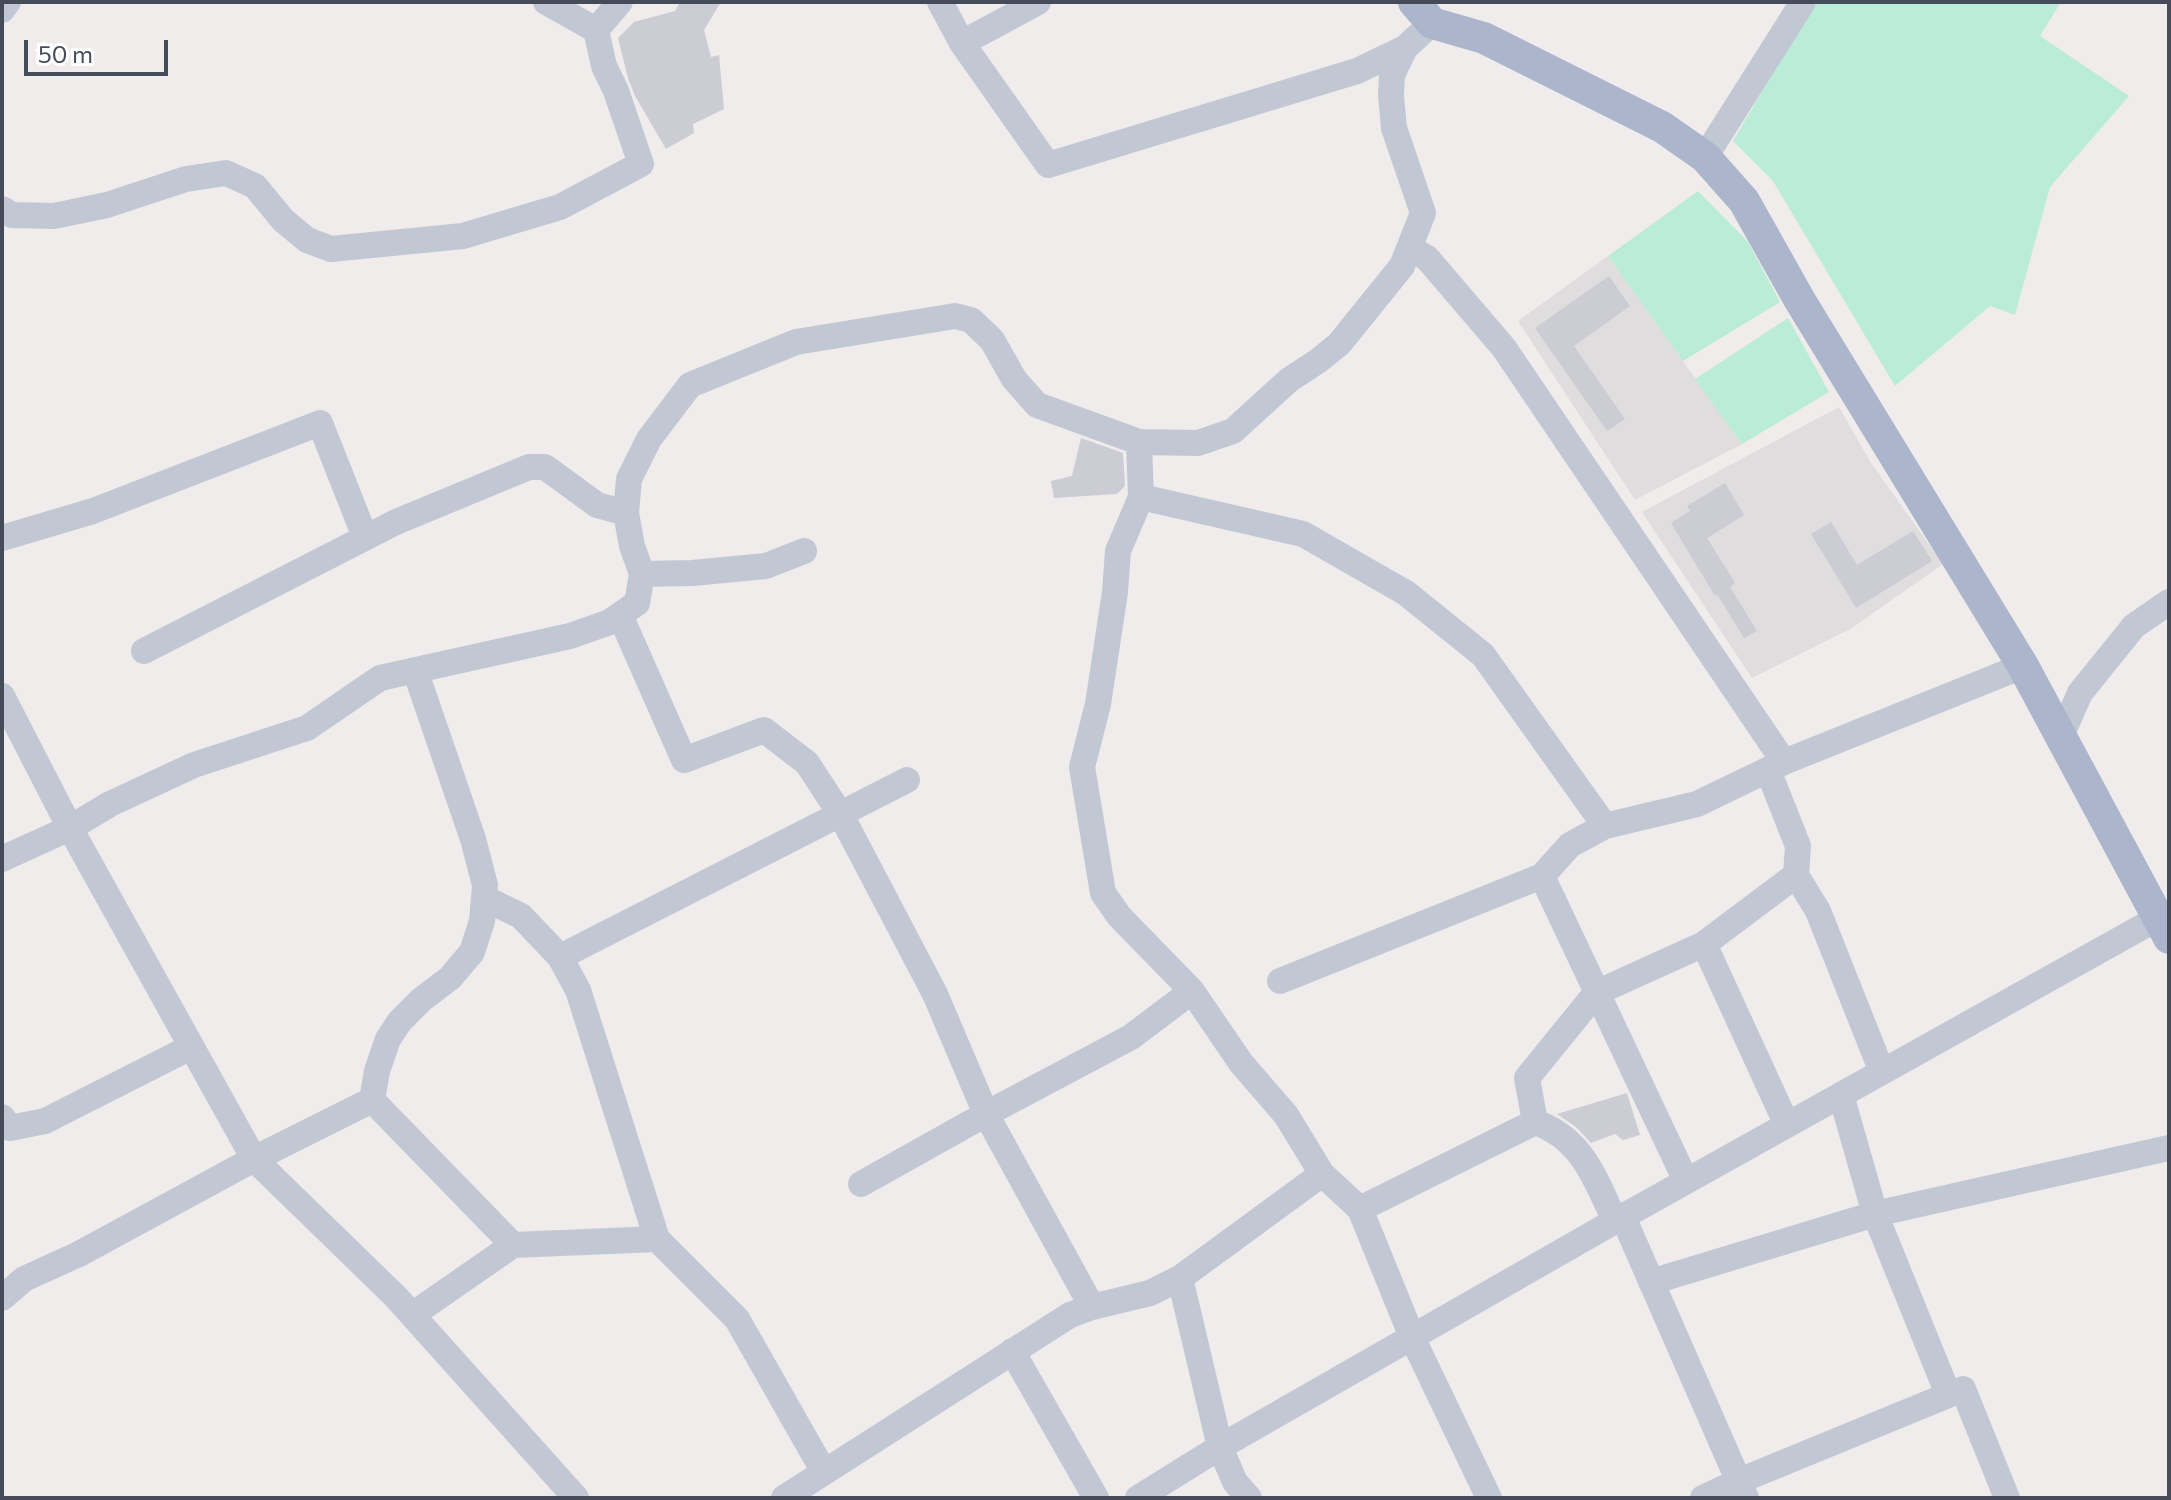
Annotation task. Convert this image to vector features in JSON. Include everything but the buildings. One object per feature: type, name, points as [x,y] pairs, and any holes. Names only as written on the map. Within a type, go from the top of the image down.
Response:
[{"type":"main road","points":[[1423,12],[1484,38],[1662,127],[1705,157],[1744,201],[1799,299],[2023,666],[2163,928]]},
{"type":"street","points":[[2,209],[12,215],[54,216],[107,205],[186,179],[226,173],[255,186],[283,220],[307,240],[331,249],[463,236],[560,207],[641,164],[604,66],[596,30],[546,2]]},
{"type":"street","points":[[596,30],[620,2]]},
{"type":"street","points":[[940,2],[962,43],[1048,165],[1357,71],[1405,48]]},
{"type":"street","points":[[962,43],[1038,2]]},
{"type":"street","points":[[1705,157],[1803,2]]},
{"type":"street","points":[[2,859],[194,765],[307,728],[380,678],[570,636],[610,622],[637,603],[642,574],[632,546],[626,513],[629,479],[649,439],[690,385],[796,342],[955,316],[971,320],[992,340],[1014,379],[1037,405],[1139,442],[1198,443],[1233,431],[1289,380],[1339,344],[1402,266],[1423,213],[1394,128],[1392,75],[1423,12]]},
{"type":"street","points":[[1410,248],[1427,258],[1504,348],[1776,766],[1798,846],[1796,875],[1818,911],[1882,1072]]},
{"type":"street","points":[[2,538],[93,511],[320,423],[365,537]]},
{"type":"street","points":[[1139,442],[1141,497],[1118,551],[1098,704],[1082,767],[1103,893],[1119,916],[1192,991],[1241,1063],[1286,1115],[1322,1174],[1360,1209],[1412,1337],[1489,1498]]},
{"type":"street","points":[[144,651],[396,522],[529,467],[545,467],[597,505],[626,513]]},
{"type":"street","points":[[1141,497],[1303,534],[1406,593],[1483,655],[1605,826]]},
{"type":"street","points":[[642,574],[766,566],[804,551]]},
{"type":"street","points":[[2061,736],[2080,693],[2134,626],[2169,602]]},
{"type":"street","points":[[620,615],[684,760],[764,730],[807,763],[841,815],[935,994],[986,1114],[1092,1307]]},
{"type":"street","points":[[1280,981],[1542,876],[1570,845],[1605,826],[1697,804],[1776,766],[2023,666]]},
{"type":"street","points":[[372,1100],[388,1039],[400,1021],[450,978],[472,952],[482,921],[485,885],[473,839],[415,670]]},
{"type":"street","points":[[2,696],[70,828],[254,1159],[396,1297],[576,1498]]},
{"type":"street","points":[[560,957],[907,780]]},
{"type":"street","points":[[1535,1122],[1527,1078],[1596,993],[1704,944],[1796,875]]},
{"type":"street","points":[[1542,876],[1686,1181]]},
{"type":"street","points":[[484,898],[521,916],[560,957],[578,990],[657,1239],[737,1319],[824,1472]]},
{"type":"street","points":[[1138,1498],[1220,1447],[1412,1337],[1882,1072],[2163,928]]},
{"type":"street","points":[[1704,944],[1787,1125]]},
{"type":"street","points":[[861,1184],[1131,1037],[1192,991]]},
{"type":"street","points":[[2,1117],[10,1128],[45,1121],[191,1047]]},
{"type":"street","points":[[1841,1095],[1875,1214],[2007,1498]]},
{"type":"street","points":[[2,1298],[24,1279],[79,1254],[254,1159],[372,1100]]},
{"type":"street","points":[[372,1100],[513,1245]]},
{"type":"street","points":[[1360,1209],[1535,1122],[1552,1128],[1588,1163],[1619,1219],[1651,1282],[1743,1490]]},
{"type":"street","points":[[1651,1282],[1875,1214],[2169,1148]]},
{"type":"street","points":[[784,1498],[1070,1315],[1150,1293],[1180,1278],[1322,1174]]},
{"type":"street","points":[[412,1315],[513,1245],[657,1239]]},
{"type":"street","points":[[1180,1278],[1220,1447],[1235,1482],[1249,1498]]},
{"type":"street","points":[[1012,1351],[1096,1498]]},
{"type":"street","points":[[1703,1498],[1743,1490],[1955,1391]]},
{"type":"shaded area","points":[[1608,256],[1742,444],[1635,500],[1518,321]]},
{"type":"shaded area","points":[[1839,407],[1871,463],[1943,564],[1852,628],[1752,678],[1642,512]]},
{"type":"green space","points":[[1818,2],[2061,2],[2040,36],[2129,96],[2050,187],[2015,315],[1990,306],[1895,386],[1773,181],[1733,141]]},
{"type":"green space","points":[[1698,191],[1748,242],[1780,302],[1683,361],[1608,256]]},
{"type":"green space","points":[[1788,318],[1829,392],[1742,444],[1695,379]]}]
